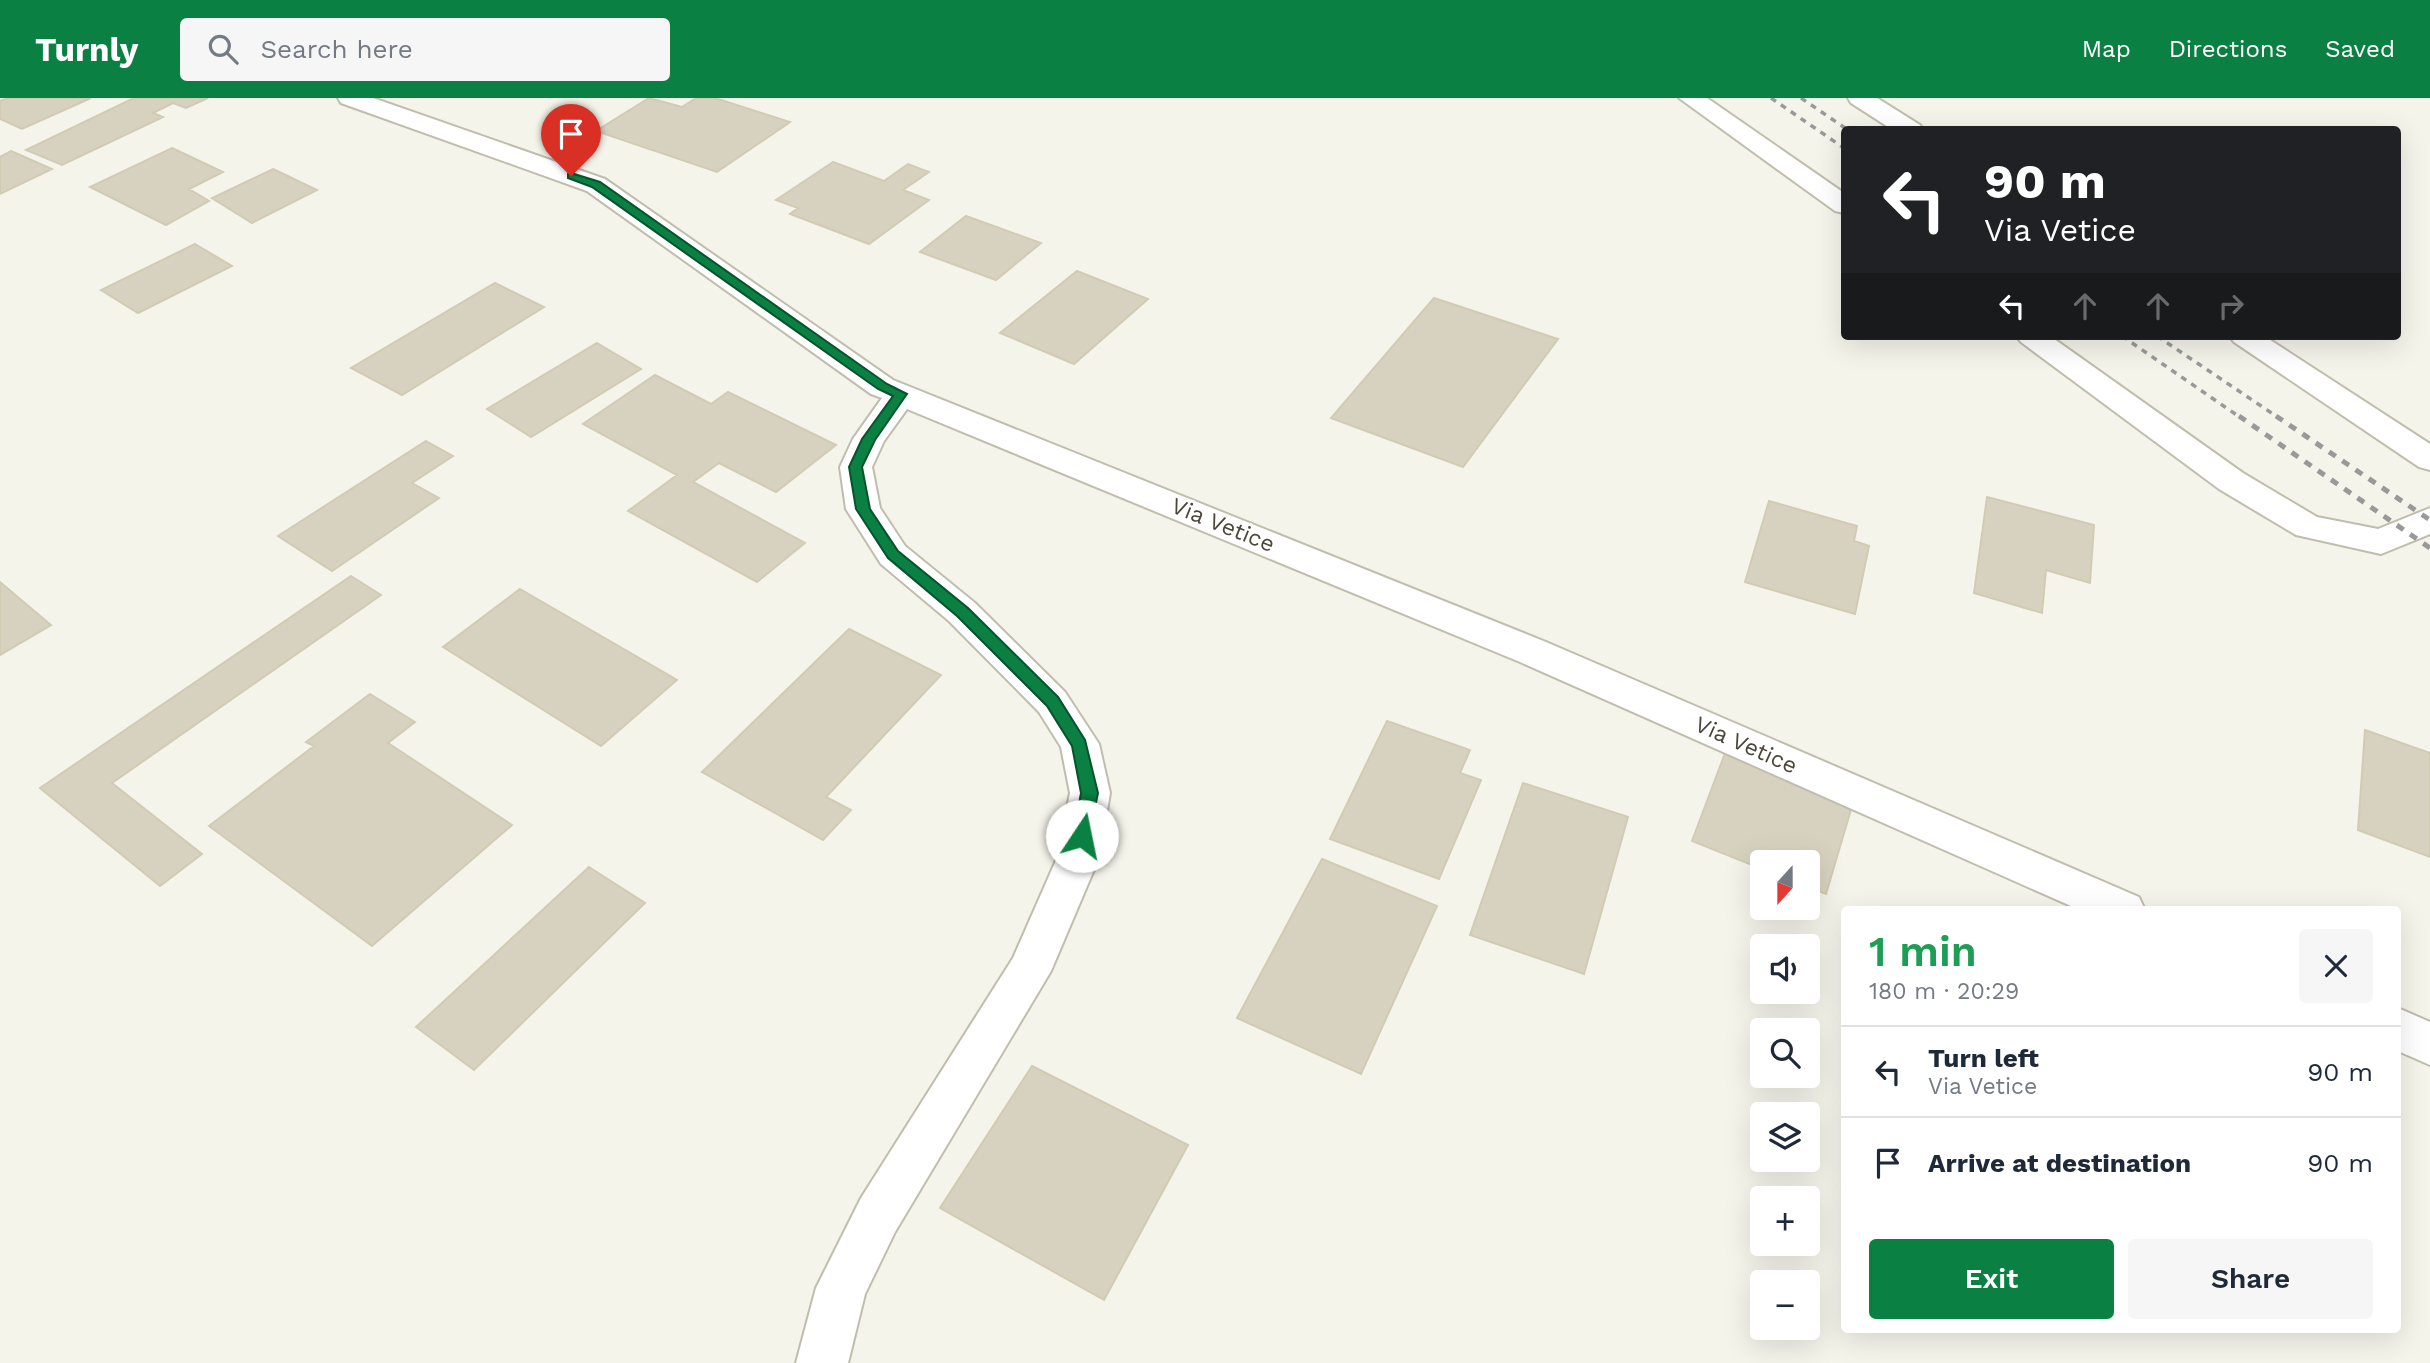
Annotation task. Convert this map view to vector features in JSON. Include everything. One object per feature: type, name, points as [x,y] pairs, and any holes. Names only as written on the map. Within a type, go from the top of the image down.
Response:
[{"type":"street","name":"Via Vetice","points":[[350,98],[596,185],[882,387],[1533,652],[2115,906]]},
{"type":"street","points":[[1691,98],[1841,203]]},
{"type":"street","points":[[1860,98],[1905,126]]},
{"type":"street","points":[[2037,340],[2231,481],[2308,527],[2381,542],[2430,520]]},
{"type":"street","points":[[2250,340],[2430,459]]},
{"type":"street","points":[[822,1363],[841,1288],[878,1215],[1029,971],[1077,858],[1090,793],[1080,744],[1052,702],[962,612],[893,555],[863,509],[856,467],[869,439],[901,394]]},
{"type":"street","points":[[2401,1031],[2430,1044]]},
{"type":"building","points":[[8,98],[91,98],[22,129],[0,119],[0,101]]},
{"type":"building","points":[[134,98],[208,98],[186,108],[173,103],[153,113],[163,117],[62,165],[26,150]]},
{"type":"building","points":[[649,98],[682,107],[696,98],[715,98],[790,122],[717,172],[596,131]]},
{"type":"building","points":[[172,148],[223,172],[189,189],[209,201],[166,225],[90,187]]},
{"type":"building","points":[[11,151],[52,169],[0,194],[0,157]]},
{"type":"building","points":[[833,162],[884,181],[908,164],[929,172],[903,190],[929,200],[869,244],[790,214],[798,208],[776,200]]},
{"type":"building","points":[[273,169],[317,190],[252,223],[212,198]]},
{"type":"building","points":[[966,216],[1041,243],[996,280],[920,252]]},
{"type":"building","points":[[195,244],[232,266],[138,313],[101,290]]},
{"type":"building","points":[[1077,271],[1148,299],[1074,364],[1000,333]]},
{"type":"building","points":[[495,283],[544,307],[402,395],[351,368]]},
{"type":"building","points":[[1434,298],[1558,339],[1463,467],[1331,418]]},
{"type":"building","points":[[597,343],[641,369],[531,437],[487,409]]},
{"type":"building","points":[[655,375],[711,404],[728,392],[836,445],[776,492],[719,463],[693,482],[805,543],[757,582],[628,511],[677,475],[583,424]]},
{"type":"building","points":[[426,441],[453,456],[412,483],[439,498],[332,571],[278,536]]},
{"type":"building","points":[[1987,497],[2094,525],[2090,583],[2046,570],[2042,613],[1974,593]]},
{"type":"building","points":[[1769,501],[1857,526],[1854,541],[1869,546],[1855,614],[1745,582]]},
{"type":"building","points":[[351,576],[381,595],[112,783],[202,854],[160,886],[40,788]]},
{"type":"building","points":[[0,582],[51,625],[0,655]]},
{"type":"building","points":[[520,589],[677,680],[601,746],[443,647]]},
{"type":"building","points":[[849,629],[941,675],[826,797],[851,810],[823,840],[702,772]]},
{"type":"building","points":[[370,694],[415,722],[388,743],[512,825],[372,946],[209,826],[314,746],[306,742]]},
{"type":"building","points":[[1387,721],[1470,750],[1460,773],[1481,780],[1439,879],[1330,839]]},
{"type":"building","points":[[2365,730],[2430,753],[2430,857],[2358,830]]},
{"type":"building","points":[[1727,748],[1855,796],[1826,894],[1820,892],[1820,850],[1750,850],[1750,864],[1692,841]]},
{"type":"building","points":[[1523,783],[1628,817],[1584,974],[1470,935]]},
{"type":"building","points":[[1322,859],[1437,906],[1361,1074],[1237,1018]]},
{"type":"building","points":[[589,867],[645,903],[474,1070],[416,1027]]},
{"type":"building","points":[[1032,1066],[1188,1145],[1104,1300],[940,1208]]},
{"type":"railway","points":[[1771,98],[1841,146]]},
{"type":"railway","points":[[1801,98],[1842,126]]},
{"type":"railway","points":[[2128,340],[2241,418]]},
{"type":"railway","points":[[2163,340],[2279,418]]},
{"type":"railway","points":[[2239,416],[2430,548]]},
{"type":"railway","points":[[2276,416],[2430,520]]},
{"type":"route","points":[[571,176],[596,185],[882,387],[901,394],[869,439],[856,467],[863,509],[893,555],[962,612],[1052,702],[1080,744],[1090,793],[1082,836]]}]
